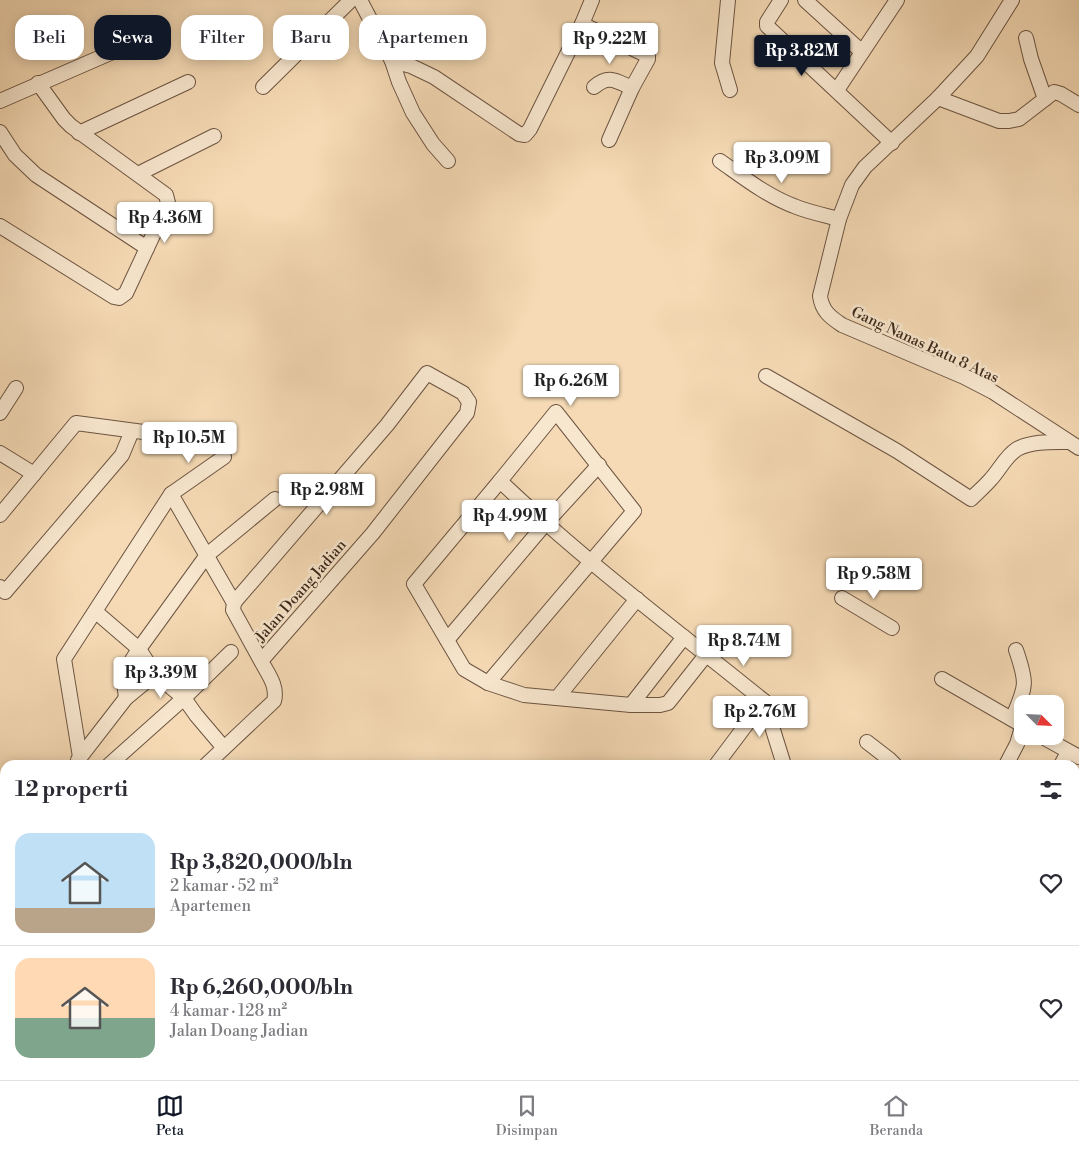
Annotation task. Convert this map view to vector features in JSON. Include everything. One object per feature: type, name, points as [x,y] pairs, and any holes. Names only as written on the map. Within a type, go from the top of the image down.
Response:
[{"type":"street","points":[[263,87],[351,0]]},
{"type":"street","points":[[360,0],[392,61],[413,113],[433,144],[448,161]]},
{"type":"street","points":[[392,61],[411,66],[434,77],[519,134],[525,135],[530,129],[592,0]]},
{"type":"street","points":[[728,0],[722,63],[730,90]]},
{"type":"street","points":[[781,0],[766,25],[892,143]]},
{"type":"street","points":[[805,0],[862,52]]},
{"type":"street","points":[[836,90],[897,0]]},
{"type":"street","name":"Gang Nanas Batu 8 Atas","points":[[1012,0],[981,50],[938,98],[865,167],[852,185],[839,219],[820,296],[821,304],[831,318],[842,325],[970,380],[1074,445]]},
{"type":"street","points":[[582,24],[648,56],[609,140]]},
{"type":"street","points":[[1026,38],[1044,99]]},
{"type":"street","points":[[0,100],[94,59]]},
{"type":"street","points":[[594,87],[603,80],[610,79],[632,88]]},
{"type":"street","points":[[79,132],[188,82]]},
{"type":"street","points":[[0,226],[118,298],[126,293],[169,200],[166,195],[64,119],[38,83]]},
{"type":"street","points":[[938,98],[999,121],[1019,119],[1054,92],[1079,105]]},
{"type":"street","points":[[0,132],[14,155],[36,176],[147,248]]},
{"type":"street","points":[[138,174],[214,136]]},
{"type":"street","points":[[720,160],[754,185],[793,206],[839,219]]},
{"type":"street","name":"Jalan Doang Jadian","points":[[211,760],[274,700],[276,690],[274,683],[261,661],[373,533],[467,413],[469,402],[463,392],[428,373],[234,603]]},
{"type":"street","points":[[766,376],[897,451],[971,499],[991,480],[1006,459],[1017,449],[1046,442],[1074,445]]},
{"type":"street","points":[[0,413],[16,388]]},
{"type":"street","points":[[488,683],[634,511],[556,412],[414,584],[464,669],[488,683],[524,694],[631,705],[660,706],[668,703],[706,654]]},
{"type":"street","points":[[0,515],[76,423],[151,433]]},
{"type":"street","points":[[2,592],[122,456],[132,430]]},
{"type":"street","points":[[0,453],[34,474]]},
{"type":"street","points":[[77,760],[64,659],[171,494],[224,458]]},
{"type":"street","points":[[447,640],[544,524],[598,465]]},
{"type":"street","points":[[500,481],[544,524],[764,702],[782,760]]},
{"type":"street","points":[[171,494],[234,603],[235,617],[261,661]]},
{"type":"street","points":[[126,698],[124,674],[139,649],[207,554],[275,499]]},
{"type":"street","points":[[842,598],[892,628]]},
{"type":"street","points":[[557,698],[637,599]]},
{"type":"street","points":[[96,612],[139,649],[155,674],[184,698],[224,748]]},
{"type":"street","points":[[631,705],[684,637]]},
{"type":"street","points":[[1016,650],[1026,679],[1022,695]]},
{"type":"street","points":[[115,760],[184,698],[231,652]]},
{"type":"street","points":[[78,760],[126,698],[155,674]]},
{"type":"street","points":[[942,679],[1014,721]]},
{"type":"street","points":[[720,760],[764,702]]},
{"type":"street","points":[[867,742],[890,760]]},
{"type":"street","points":[[1009,760],[1016,745]]},
{"type":"street","points":[[1057,745],[1074,755]]}]
